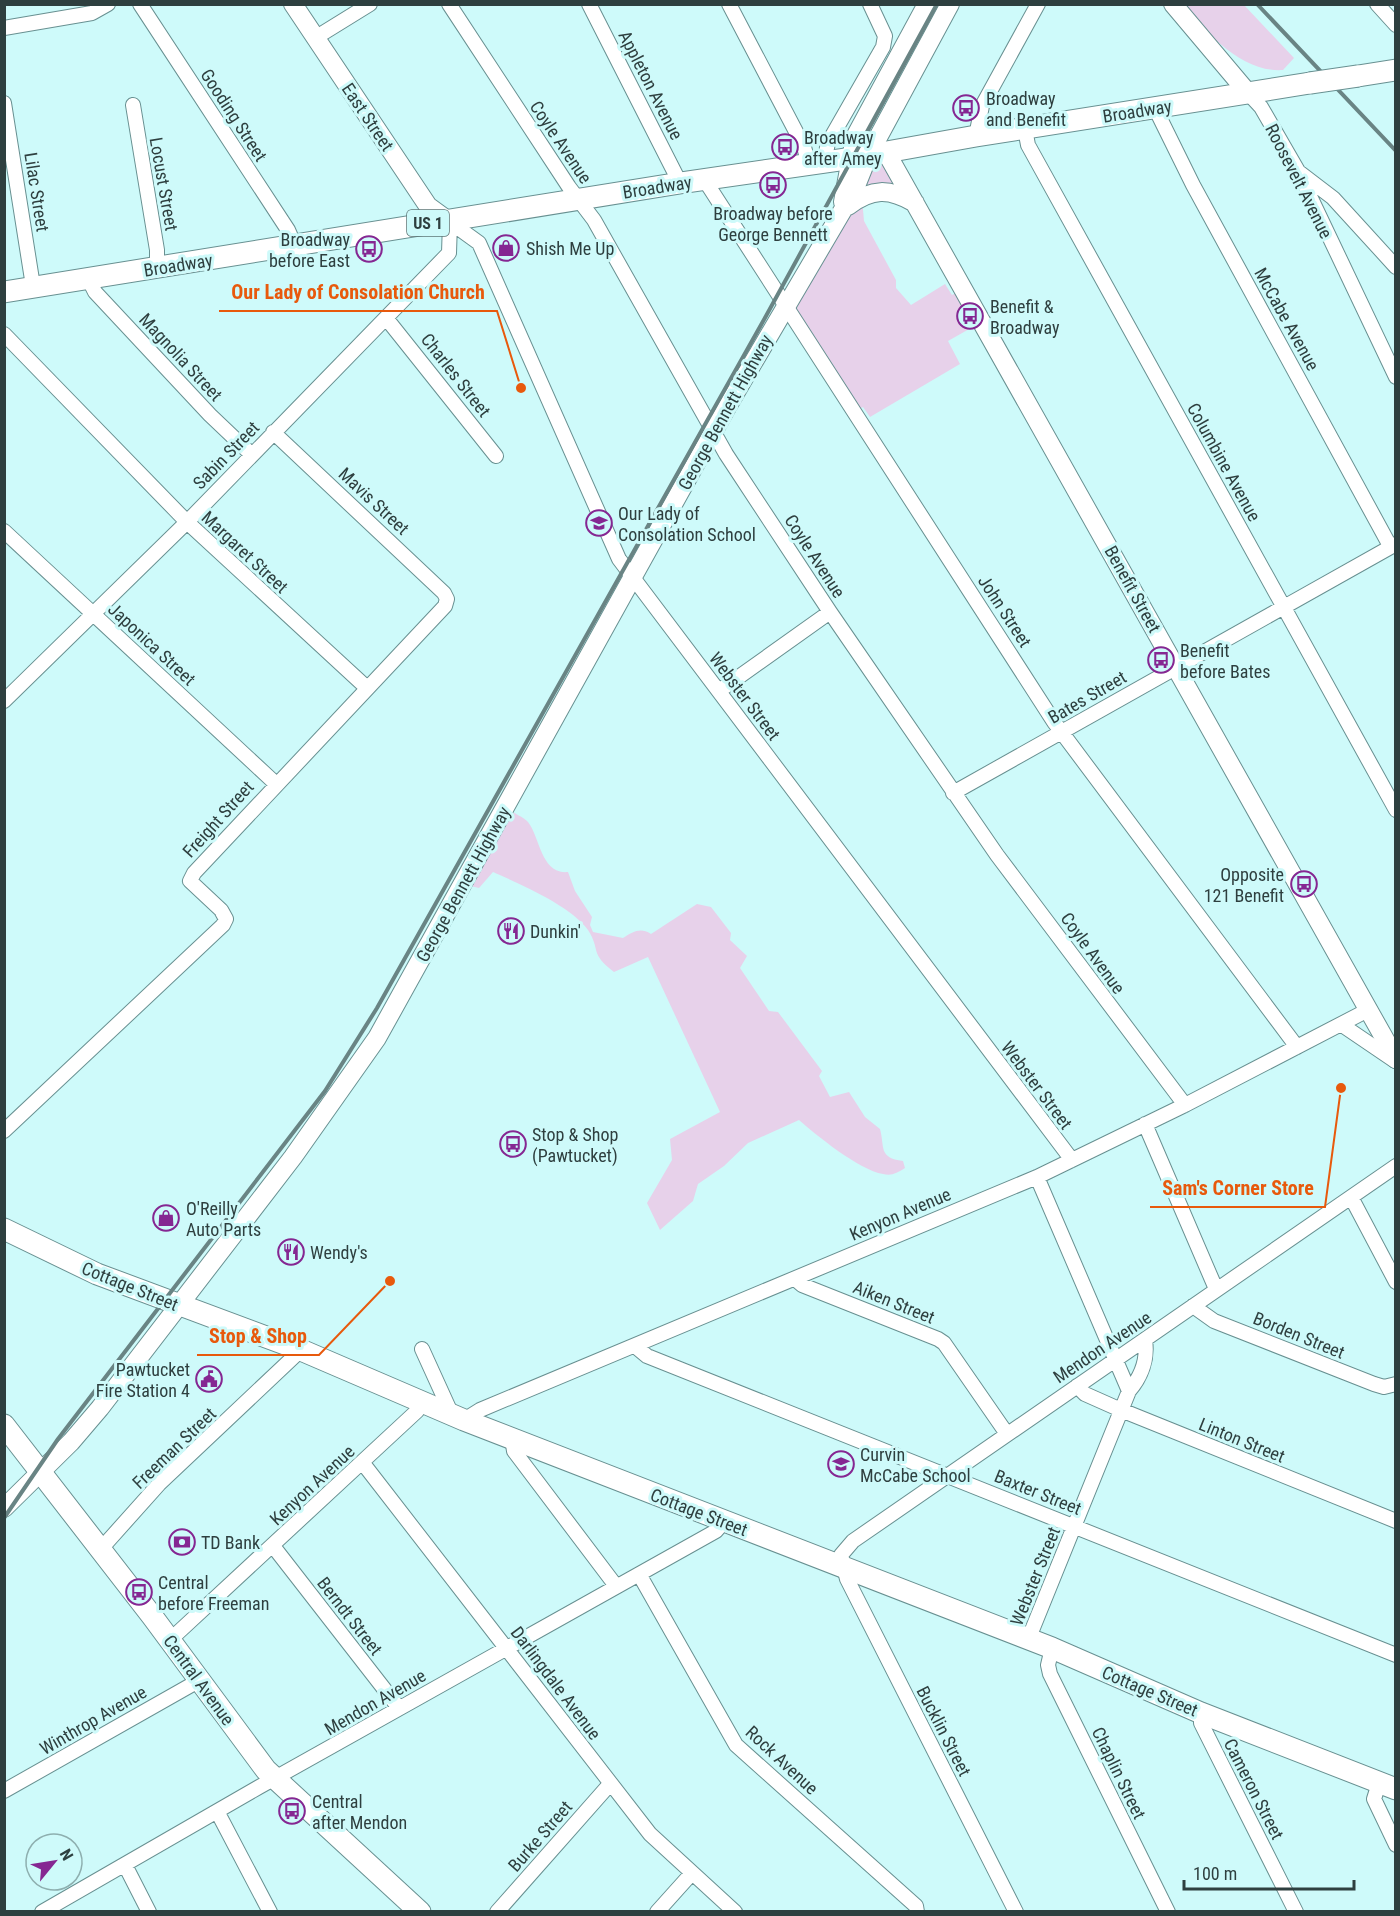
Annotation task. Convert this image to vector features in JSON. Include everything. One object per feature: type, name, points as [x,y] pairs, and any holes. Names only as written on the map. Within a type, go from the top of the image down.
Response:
[{"type":"main road","name":"East Street","points":[[293,4],[428,206],[450,222]]},
{"type":"main road","name":"George Bennett Highway","points":[[869,156],[855,137],[927,4]]},
{"type":"main road","name":"George Bennett Highway","points":[[4,1508],[71,1443],[293,1157],[377,1038],[713,432],[841,209],[844,189],[869,156],[950,4]]},
{"type":"main road","name":"Roosevelt Avenue","points":[[1173,4],[1248,93]]},
{"type":"main road","name":"Broadway","points":[[4,292],[157,269],[412,225],[450,222],[680,183],[869,156],[976,136],[1395,70]]},
{"type":"main road","name":"Benefit Street","points":[[869,156],[917,204],[1395,1060]]},
{"type":"main road","points":[[841,209],[871,192],[883,190],[902,195],[917,204]]},
{"type":"main road","name":"Cottage Street","points":[[4,1229],[98,1274],[301,1350],[458,1418],[723,1523],[843,1566],[1052,1648],[1201,1713],[1387,1786]]},
{"type":"main road","name":"Central Avenue","points":[[4,1425],[274,1779],[420,1911]]},
{"type":"street","points":[[4,28],[92,13],[108,4]]},
{"type":"street","name":"Gooding Street","points":[[140,4],[288,230],[295,246]]},
{"type":"street","points":[[315,38],[370,4]]},
{"type":"street","name":"Coyle Avenue","points":[[449,4],[577,200],[594,220],[713,432],[830,612],[953,793],[1185,1105]]},
{"type":"street","name":"Appleton Avenue","points":[[589,4],[680,183]]},
{"type":"street","points":[[729,4],[804,147],[816,163],[883,46],[885,36],[870,4]]},
{"type":"street","points":[[976,136],[982,106],[1038,4]]},
{"type":"street","points":[[1377,4],[1395,25]]},
{"type":"street","name":"Roosevelt Avenue","points":[[1248,93],[1261,107],[1298,171],[1395,377]]},
{"type":"street","name":"Lilac Street","points":[[4,103],[33,286]]},
{"type":"street","name":"Locust Street","points":[[133,105],[157,250],[157,269]]},
{"type":"street","name":"McCabe Avenue","points":[[1155,108],[1199,195],[1393,545]]},
{"type":"street","name":"Columbine Avenue","points":[[1025,129],[1028,145],[1395,810]]},
{"type":"street","points":[[1298,171],[1333,198],[1395,267]]},
{"type":"street","name":"John Street","points":[[704,180],[1061,732],[1297,1047]]},
{"type":"street","name":"Sabin Street","points":[[4,701],[187,522],[449,253],[450,222]]},
{"type":"street","name":"Webster Street","points":[[450,222],[479,243],[619,559],[720,690],[1072,1160]]},
{"type":"street","name":"Magnolia Street","points":[[89,280],[92,289],[210,415],[251,454]]},
{"type":"street","name":"Charles Street","points":[[386,318],[496,456]]},
{"type":"street","name":"Margaret Street","points":[[4,334],[187,522],[367,688]]},
{"type":"street","name":"Mavis Street","points":[[273,432],[411,560],[447,598]]},
{"type":"street","name":"Japonica Street","points":[[4,531],[275,783]]},
{"type":"street","name":"Bates Street","points":[[953,793],[1393,545]]},
{"type":"street","name":"Freight Street","points":[[4,1131],[223,926],[226,919],[221,910],[190,881],[194,873],[275,783],[445,606],[447,598]]},
{"type":"street","points":[[720,690],[830,612]]},
{"type":"street","name":"Kenyon Avenue","points":[[458,1418],[1036,1177],[1185,1105],[1368,1010]]},
{"type":"street","points":[[1342,1025],[1395,1060]]},
{"type":"street","points":[[1145,1124],[1216,1289]]},
{"type":"street","name":"Mendon Avenue","points":[[843,1566],[841,1555],[853,1541],[1395,1166]]},
{"type":"street","points":[[1036,1177],[1129,1391]]},
{"type":"street","points":[[1351,1197],[1395,1282]]},
{"type":"street","name":"Aiken Street","points":[[795,1279],[802,1285],[944,1343],[1007,1434]]},
{"type":"street","name":"Borden Street","points":[[1193,1306],[1214,1321],[1374,1384],[1384,1387],[1395,1384]]},
{"type":"street","name":"Webster Street","points":[[1029,1640],[1121,1410],[1142,1369],[1147,1351],[1145,1340]]},
{"type":"street","name":"Baxter Street","points":[[635,1346],[647,1356],[1395,1655]]},
{"type":"street","points":[[422,1349],[458,1418]]},
{"type":"street","name":"Freeman Street","points":[[100,1550],[159,1484],[301,1350]]},
{"type":"street","name":"Linton Street","points":[[1077,1386],[1085,1394],[1121,1410],[1395,1521]]},
{"type":"street","name":"Kenyon Avenue","points":[[170,1640],[363,1462],[417,1411],[422,1403]]},
{"type":"street","points":[[512,1438],[514,1451],[616,1586]]},
{"type":"street","name":"Darlingdale Avenue","points":[[363,1462],[650,1834],[735,1911]]},
{"type":"street","name":"Mendon Avenue","points":[[42,1911],[716,1531],[723,1523]]},
{"type":"street","name":"Berndt Street","points":[[273,1546],[399,1708]]},
{"type":"street","name":"Bucklin Street","points":[[843,1566],[929,1743],[1016,1911]]},
{"type":"street","name":"Rock Avenue","points":[[639,1574],[736,1745],[916,1906],[917,1911]]},
{"type":"street","name":"Chaplin Street","points":[[1052,1648],[1050,1674],[1168,1911]]},
{"type":"street","name":"Winthrop Avenue","points":[[4,1791],[200,1680]]},
{"type":"street","name":"Cameron Street","points":[[1201,1713],[1201,1723],[1296,1911]]},
{"type":"street","name":"Burke Street","points":[[497,1911],[610,1784]]},
{"type":"street","points":[[1387,1786],[1374,1799],[1395,1845]]},
{"type":"street","points":[[218,1813],[270,1911]]},
{"type":"street","points":[[125,1865],[149,1911]]},
{"type":"street","points":[[657,1911],[692,1873]]},
{"type":"street","points":[[396,1889],[403,1911]]},
{"type":"shaded area","points":[[1179,5],[1244,5],[1294,58],[1283,70],[1253,65],[1239,58],[1213,38]]},
{"type":"shaded area","points":[[881,163],[908,196],[893,195],[862,199],[864,221],[896,280],[896,288],[911,305],[945,284],[952,295],[960,291],[972,314],[965,317],[971,328],[948,341],[960,364],[870,417],[863,407],[850,414],[783,307],[858,165]]},
{"type":"shaded area","points":[[508,809],[528,822],[542,854],[552,868],[568,872],[575,891],[592,917],[590,925],[593,932],[623,938],[640,931],[651,934],[697,904],[711,907],[731,933],[730,940],[747,956],[740,968],[769,1011],[778,1012],[822,1071],[819,1076],[830,1097],[849,1092],[865,1117],[880,1129],[886,1154],[895,1160],[903,1161],[905,1168],[889,1175],[873,1171],[838,1151],[799,1120],[748,1143],[724,1166],[698,1184],[693,1201],[660,1230],[647,1203],[672,1160],[670,1139],[720,1112],[648,957],[614,972],[598,956],[588,930],[570,912],[558,904],[493,872],[479,888],[462,884]]},
{"type":"railway","points":[[4,1518],[58,1439],[325,1091],[377,1008],[766,316],[937,4]]},
{"type":"railway","points":[[1257,4],[1396,151]]},
{"type":"place","name":"Broadway and Benefit","points":[[966,108]]},
{"type":"place","name":"Broadway after Amey","points":[[785,147]]},
{"type":"place","name":"Broadway before George Bennett","points":[[773,185]]},
{"type":"place","name":"Shish Me Up","points":[[506,248]]},
{"type":"place","name":"Broadway before East","points":[[369,249]]},
{"type":"place","name":"Benefit & Broadway","points":[[970,316]]},
{"type":"place","name":"Our Lady of Consolation Church","points":[[521,388]]},
{"type":"place","name":"Our Lady of Consolation School","points":[[599,523]]},
{"type":"place","name":"Benefit before Bates","points":[[1161,660]]},
{"type":"place","name":"Opposite 121 Benefit","points":[[1304,884]]},
{"type":"place","name":"Dunkin'","points":[[511,931]]},
{"type":"place","name":"Sam's Corner Store","points":[[1341,1088]]},
{"type":"place","name":"Stop & Shop (Pawtucket)","points":[[513,1144]]},
{"type":"place","name":"O'Reilly Auto Parts","points":[[166,1218]]},
{"type":"place","name":"Wendy's","points":[[291,1252]]},
{"type":"place","name":"Stop & Shop","points":[[390,1281]]},
{"type":"place","name":"Pawtucket Fire Station 4","points":[[209,1379]]},
{"type":"place","name":"Curvin McCabe School","points":[[841,1464]]},
{"type":"place","name":"TD Bank","points":[[182,1542]]},
{"type":"place","name":"Central before Freeman","points":[[139,1592]]},
{"type":"place","name":"Central after Mendon","points":[[292,1811]]}]
